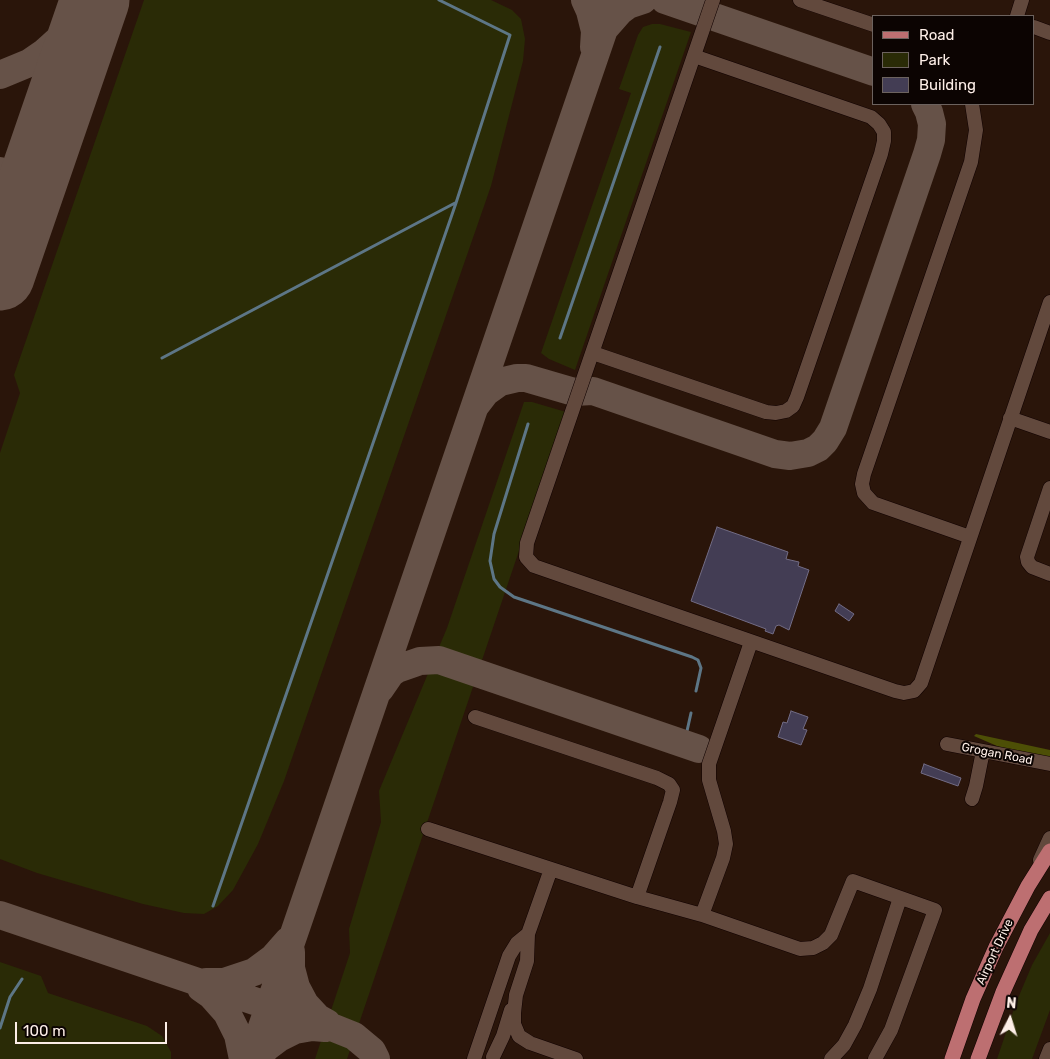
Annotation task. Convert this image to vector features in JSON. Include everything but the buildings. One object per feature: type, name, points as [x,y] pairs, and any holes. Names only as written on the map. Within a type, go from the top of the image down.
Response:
[{"type":"main road","name":"Airport Drive","points":[[952,1059],[984,974],[1028,886],[1050,851]]},
{"type":"main road","name":"Airport Drive","points":[[978,1059],[1003,992],[1032,930],[1050,898]]},
{"type":"lane","points":[[713,0],[527,543],[526,550],[529,562],[540,569],[895,691],[904,693],[914,691],[921,683],[1050,302]]},
{"type":"lane","points":[[800,0],[872,24]]},
{"type":"lane","points":[[1017,15],[1022,0]]},
{"type":"lane","points":[[1035,27],[1050,33]]},
{"type":"lane","points":[[593,353],[766,412],[786,411],[793,406],[798,397],[880,154],[884,141],[884,132],[871,117],[694,56]]},
{"type":"lane","points":[[970,537],[873,502],[864,493],[862,484],[971,162],[976,130],[972,105]]},
{"type":"lane","points":[[1010,418],[1050,432]]},
{"type":"lane","points":[[1050,488],[1027,557],[1032,567],[1050,574]]},
{"type":"lane","points":[[702,915],[723,858],[726,844],[708,776],[709,764],[752,642]]},
{"type":"lane","points":[[475,717],[670,784],[673,790],[670,802],[637,896]]},
{"type":"lane","name":"Grogan Road","points":[[947,744],[1049,762]]},
{"type":"lane","points":[[972,799],[983,751]]},
{"type":"lane","points":[[428,829],[702,915],[800,949],[813,948],[823,943],[831,935],[853,881],[935,910],[891,1030],[875,1059]]},
{"type":"lane","points":[[1028,886],[1050,838]]},
{"type":"lane","points":[[494,1054],[527,961],[528,934],[551,869]]},
{"type":"lane","points":[[831,1059],[844,1045],[866,998],[900,898]]},
{"type":"lane","points":[[474,1059],[509,956],[517,943],[528,934]]},
{"type":"lane","points":[[516,995],[514,1024],[519,1036],[531,1043],[576,1059]]},
{"type":"lane","points":[[494,1054],[517,1041],[531,1043]]},
{"type":"lane","points":[[1046,1059],[1050,1049]]},
{"type":"green space","points":[[144,0],[491,0],[512,10],[521,19],[525,39],[523,61],[491,186],[284,781],[258,844],[233,890],[218,906],[204,914],[184,913],[143,904],[37,873],[0,859],[0,453],[20,393],[14,375]]},
{"type":"green space","points":[[660,24],[691,32],[575,370],[549,359],[541,353],[631,93],[619,89],[638,35],[643,27]]},
{"type":"green space","points":[[524,402],[532,402],[566,412],[347,1059],[315,1059],[350,953],[349,929],[381,822],[379,791],[447,628]]},
{"type":"green space","points":[[1050,933],[1050,1010],[1032,1059],[997,1059],[1016,1003],[1032,965]]},
{"type":"green space","points":[[0,962],[41,976],[48,993],[147,1026],[162,1036],[171,1052],[171,1059],[0,1059]]},
{"type":"shaded area","points":[[976,734],[1050,750],[1050,757],[1004,749],[974,736]]},
{"type":"waterway","points":[[213,906],[456,203],[510,35],[439,0]]},
{"type":"waterway","points":[[560,338],[660,47]]},
{"type":"waterway","points":[[162,358],[455,203]]},
{"type":"waterway","points":[[528,424],[494,534],[490,561],[494,579],[500,587],[514,597],[698,660],[701,668],[696,691]]},
{"type":"waterway","points":[[687,731],[691,713]]},
{"type":"waterway","points":[[0,1028],[10,997],[22,979]]},
{"type":"taxiway","points":[[0,75],[29,63],[45,52],[75,25],[90,0]]},
{"type":"taxiway","points":[[585,0],[595,31],[594,47]]},
{"type":"taxiway","points":[[251,1059],[614,0]]},
{"type":"taxiway","points":[[605,28],[628,5],[643,0]]},
{"type":"taxiway","points":[[665,0],[872,71]]},
{"type":"taxiway","points":[[476,405],[486,392],[500,382],[526,378],[574,392],[593,391],[775,454],[790,456],[808,453],[818,448],[833,428],[927,154],[931,140],[932,124],[926,105]]},
{"type":"taxiway","points":[[0,171],[7,196],[8,214],[8,234],[1,274]]},
{"type":"taxiway","points":[[380,689],[391,673],[397,669],[420,661],[439,660],[699,749]]},
{"type":"taxiway","points":[[0,915],[334,1028],[354,1036],[372,1051],[376,1059]]},
{"type":"taxiway","points":[[206,982],[224,982],[254,972],[273,958],[288,941]]},
{"type":"taxiway","points":[[291,952],[291,968],[296,987],[305,1004],[318,1018],[327,1023]]},
{"type":"taxiway","points":[[201,988],[211,995],[227,1013],[238,1035],[243,1059]]},
{"type":"taxiway","points":[[256,1059],[279,1038],[295,1030],[312,1027],[325,1028]]},
{"type":"runway","points":[[0,276],[95,0]]}]
